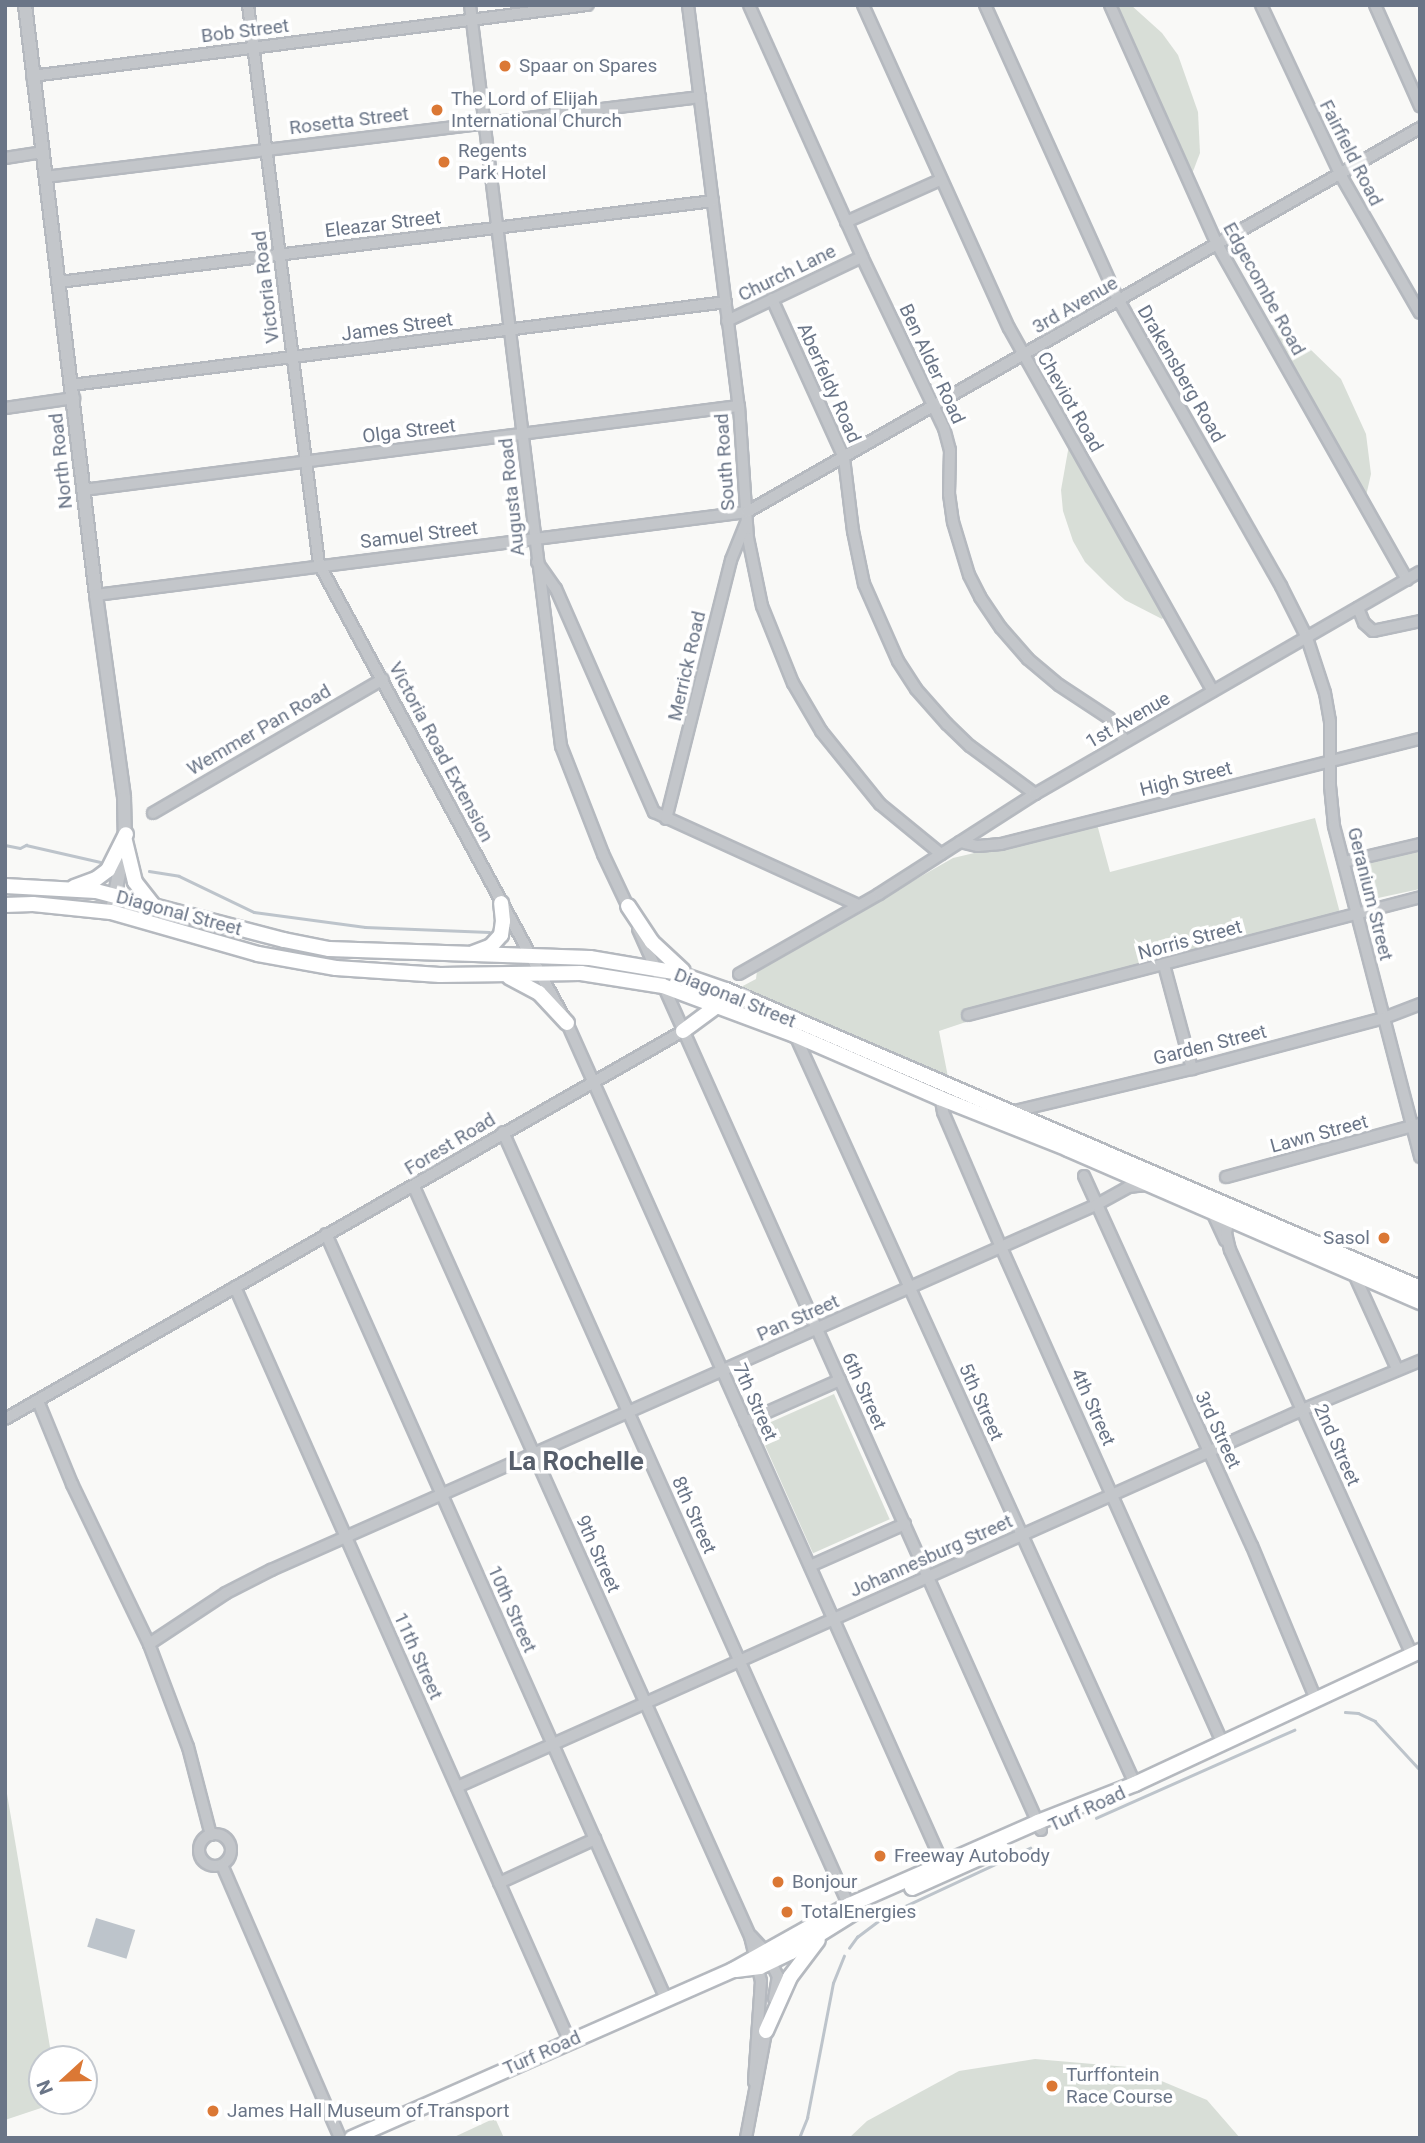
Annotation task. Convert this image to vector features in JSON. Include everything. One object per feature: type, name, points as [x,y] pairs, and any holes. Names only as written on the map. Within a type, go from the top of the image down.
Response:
[{"type":"main road","points":[[69,888],[96,879],[108,870],[125,837]]},
{"type":"main road","points":[[125,837],[135,882],[154,906]]},
{"type":"main road","name":"Diagonal Street","points":[[5,886],[69,888],[115,895],[307,945],[369,952],[590,957],[654,967],[690,976],[1213,1214],[1230,1214],[1415,1284]]},
{"type":"main road","points":[[469,955],[485,949],[501,936],[501,903]]},
{"type":"main road","name":"Diagonal Street","points":[[5,905],[33,904],[111,912],[258,954],[323,967],[393,973],[582,973],[663,986],[941,1091],[1008,1113],[1420,1302]]},
{"type":"main road","points":[[628,906],[652,942],[690,976]]},
{"type":"main road","points":[[500,974],[539,993],[567,1023]]},
{"type":"main road","points":[[683,1031],[718,1005]]},
{"type":"main road","name":"Turf Road","points":[[763,1959],[801,1934],[851,1909],[1107,1797],[1416,1653]]},
{"type":"main road","name":"Turf Road","points":[[352,2138],[569,2040],[733,1970],[821,1936],[851,1909]]},
{"type":"main road","points":[[766,2031],[790,1977],[821,1936]]},
{"type":"street","name":"North Road","points":[[25,5],[96,595],[121,774],[125,837],[111,912]]},
{"type":"street","name":"Victoria Road","points":[[248,5],[319,564]]},
{"type":"street","name":"Augusta Road","points":[[470,5],[536,561],[561,746],[603,854],[654,967]]},
{"type":"street","name":"Bob Street","points":[[32,76],[587,5]]},
{"type":"street","name":"South Road","points":[[688,5],[739,406],[747,517],[755,579],[768,624],[804,704],[845,764],[880,804],[942,854]]},
{"type":"street","name":"Ben Alder Road","points":[[749,5],[862,257],[948,439],[953,522],[980,597],[1001,628],[1028,659],[1059,685],[1109,718],[1125,741]]},
{"type":"street","name":"Cheviot Road","points":[[863,5],[940,180],[1023,355],[1213,691]]},
{"type":"street","name":"Drakensberg Road","points":[[985,5],[1118,299],[1281,586],[1307,638]]},
{"type":"street","name":"Edgecombe Road","points":[[1110,5],[1217,244],[1407,580]]},
{"type":"street","name":"Fairfield Road","points":[[1261,5],[1340,174],[1420,313]]},
{"type":"street","points":[[1375,5],[1420,106]]},
{"type":"street","name":"Rosetta Street","points":[[45,177],[700,97]]},
{"type":"street","name":"3rd Avenue","points":[[747,517],[932,405],[1420,128]]},
{"type":"street","points":[[5,158],[41,152]]},
{"type":"street","points":[[846,222],[940,180]]},
{"type":"street","name":"Eleazar Street","points":[[59,282],[713,201]]},
{"type":"street","name":"Church Lane","points":[[727,321],[862,257]]},
{"type":"street","name":"Aberfeldy Road","points":[[772,299],[844,458],[852,531],[864,584],[898,661],[916,689],[947,724],[981,754],[1035,794]]},
{"type":"street","name":"James Street","points":[[72,385],[726,302]]},
{"type":"street","points":[[5,408],[74,398]]},
{"type":"street","name":"Olga Street","points":[[83,490],[739,406]]},
{"type":"street","name":"Samuel Street","points":[[96,595],[535,538],[747,517]]},
{"type":"street","name":"Merrick Road","points":[[666,819],[731,560],[747,517]]},
{"type":"street","points":[[536,561],[556,589],[654,812],[859,905]]},
{"type":"street","name":"Victoria Road Extension","points":[[319,564],[531,957]]},
{"type":"street","name":"1st Avenue","points":[[738,974],[859,905],[1035,794],[1420,572]]},
{"type":"street","points":[[1358,608],[1364,623],[1373,631],[1420,621]]},
{"type":"street","name":"Geranium Street","points":[[1307,638],[1325,693],[1330,721],[1333,817],[1355,915],[1416,1126],[1420,1157]]},
{"type":"street","name":"Wemmer Pan Road","points":[[153,813],[383,679]]},
{"type":"street","name":"High Street","points":[[960,842],[978,846],[1001,844],[1420,739]]},
{"type":"street","points":[[1344,862],[1420,844]]},
{"type":"street","name":"Norris Street","points":[[968,1015],[1420,897]]},
{"type":"street","name":"7th Street","points":[[531,957],[567,1023],[945,1869]]},
{"type":"street","points":[[1164,965],[1192,1069]]},
{"type":"street","name":"6th Street","points":[[654,967],[1040,1826]]},
{"type":"street","name":"Garden Street","points":[[1008,1113],[1192,1069],[1384,1017],[1420,1004]]},
{"type":"street","name":"Forest Road","points":[[5,1419],[683,1031]]},
{"type":"street","name":"5th Street","points":[[795,1035],[1135,1784]]},
{"type":"street","name":"4th Street","points":[[941,1091],[1001,1247],[1222,1742]]},
{"type":"street","name":"Lawn Street","points":[[1226,1177],[1416,1126]]},
{"type":"street","name":"8th Street","points":[[503,1132],[851,1909]]},
{"type":"street","name":"3rd Street","points":[[1084,1176],[1209,1451],[1316,1700]]},
{"type":"street","name":"Pan Street","points":[[149,1644],[226,1593],[346,1536],[1096,1205],[1128,1187],[1148,1185]]},
{"type":"street","name":"9th Street","points":[[414,1187],[750,1936],[763,1959]]},
{"type":"street","name":"2nd Street","points":[[1213,1214],[1416,1653]]},
{"type":"street","name":"2nd Street","points":[[1230,1214],[1226,1233],[1230,1250]]},
{"type":"street","name":"10th Street","points":[[326,1234],[666,1999]]},
{"type":"street","points":[[1354,1274],[1397,1369]]},
{"type":"street","name":"11th Street","points":[[235,1287],[569,2040]]},
{"type":"street","name":"Johannesburg Street","points":[[457,1787],[1209,1451],[1420,1361]]},
{"type":"street","points":[[745,1422],[840,1380]]},
{"type":"street","points":[[37,1401],[72,1484],[149,1644],[188,1747],[211,1835]]},
{"type":"street","points":[[810,1566],[905,1524]]},
{"type":"street","points":[[211,1835],[220,1835],[230,1844],[229,1858],[222,1865],[210,1865],[200,1857],[201,1843],[211,1835]]},
{"type":"street","points":[[499,1883],[595,1839]]},
{"type":"street","points":[[222,1865],[340,2138]]},
{"type":"street","points":[[754,2082],[778,1982],[763,1959]]},
{"type":"street","points":[[746,2138],[754,2082],[763,1959]]},
{"type":"shaded area","points":[[1114,5],[1131,5],[1162,33],[1178,55],[1198,112],[1200,153],[1192,174]]},
{"type":"shaded area","points":[[1266,324],[1275,325],[1309,348],[1341,379],[1366,434],[1371,474],[1366,496]]},
{"type":"shaded area","points":[[1069,445],[1166,615],[1162,619],[1125,600],[1085,562],[1073,541],[1063,511],[1061,490]]},
{"type":"shaded area","points":[[1315,818],[1340,913],[965,1009],[966,1022],[939,1031],[948,1077],[739,988],[756,979],[757,970],[953,858],[1097,824],[1110,872]]},
{"type":"shaded area","points":[[1420,847],[1420,889],[1364,901],[1356,862]]},
{"type":"shaded area","points":[[834,1394],[890,1519],[813,1553],[757,1428]]},
{"type":"shaded area","points":[[5,1782],[50,2045],[28,2045],[28,2112],[5,2120]]},
{"type":"shaded area","points":[[96,1918],[135,1930],[126,1959],[87,1947]]},
{"type":"shaded area","name":"Turffontein Race Course","points":[[1035,2059],[1128,2067],[1207,2100],[1240,2138],[849,2138],[867,2121],[959,2071]]},
{"type":"shaded area","points":[[495,2118],[504,2138],[452,2138]]},
{"type":"waterway","points":[[5,845],[20,848],[26,845],[100,862]]},
{"type":"waterway","points":[[149,871],[179,876],[254,912],[365,927],[489,932]]},
{"type":"waterway","points":[[1345,1712],[1358,1713],[1375,1721],[1420,1770]]},
{"type":"waterway","points":[[1096,1818],[1294,1730]]},
{"type":"waterway","points":[[849,1948],[857,1937],[886,1915],[1030,1848]]},
{"type":"waterway","points":[[799,2138],[807,2118],[833,1983],[844,1956]]},
{"type":"place","name":"Spaar on Spares","points":[[505,66]]},
{"type":"place","name":"The Lord of Elijah International Church","points":[[437,110]]},
{"type":"place","name":"Regents Park Hotel","points":[[444,162]]},
{"type":"place","name":"Sasol","points":[[1384,1238]]},
{"type":"place","name":"Freeway Autobody","points":[[880,1856]]},
{"type":"place","name":"Bonjour","points":[[778,1882]]},
{"type":"place","name":"TotalEnergies","points":[[787,1912]]},
{"type":"place","name":"Turffontein Race Course","points":[[1052,2086]]},
{"type":"place","name":"James Hall Museum of Transport","points":[[213,2111]]},
{"type":"district","name":"La Rochelle","points":[[576,1462]]}]
